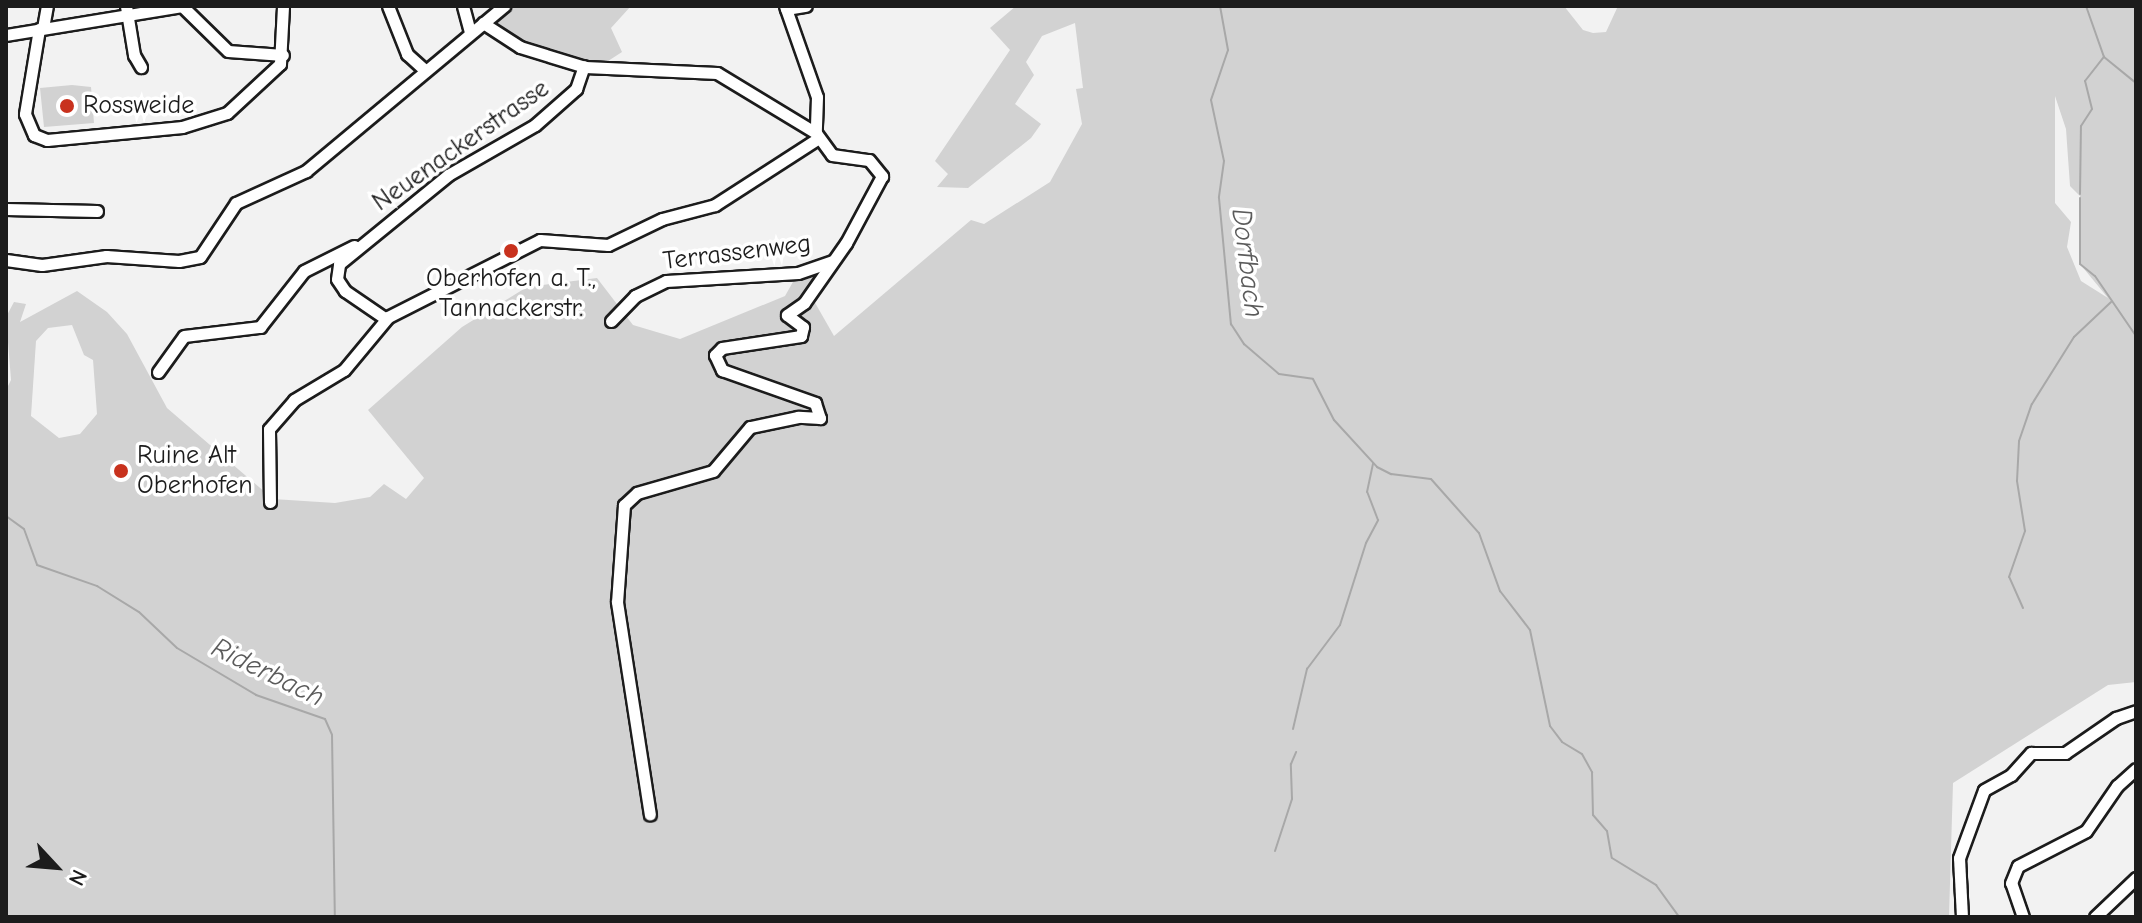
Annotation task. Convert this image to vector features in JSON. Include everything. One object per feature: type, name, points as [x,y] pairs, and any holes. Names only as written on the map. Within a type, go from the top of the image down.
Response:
[{"type":"street","points":[[47,6],[25,114],[34,135],[47,140],[206,122],[232,109],[277,68],[283,55],[283,6]]},
{"type":"street","points":[[6,35],[126,10],[182,6],[198,26],[228,51],[283,55]]},
{"type":"street","points":[[388,6],[407,54],[425,70]]},
{"type":"street","points":[[463,6],[470,33]]},
{"type":"street","points":[[6,260],[47,264],[106,256],[179,261],[200,257],[236,203],[306,171],[504,6]]},
{"type":"street","points":[[806,6],[785,7],[817,97],[816,136]]},
{"type":"street","points":[[126,10],[141,67]]},
{"type":"street","points":[[483,23],[520,47],[584,66],[712,71],[816,136],[832,155],[872,161],[882,176],[833,261],[810,294],[787,315],[803,327],[801,336],[722,348],[714,360],[722,370],[815,403],[820,418],[798,417],[750,427],[718,468],[637,493],[624,505],[617,602],[650,814]]},
{"type":"street","name":"Neuenackerstrasse","points":[[386,319],[345,291],[337,279],[339,264],[455,171],[535,125],[576,89],[584,66]]},
{"type":"street","points":[[270,502],[268,432],[287,407],[344,370],[386,319],[540,240],[608,245],[662,219],[723,202],[816,136]]},
{"type":"street","points":[[6,209],[97,211]]},
{"type":"street","points":[[158,372],[184,336],[257,328],[304,271],[358,246]]},
{"type":"street","name":"Terrassenweg","points":[[611,321],[635,296],[666,281],[798,273],[833,261]]},
{"type":"street","points":[[1962,917],[1959,858],[1984,790],[2011,775],[2031,753],[2065,753],[2116,718],[2136,711]]},
{"type":"street","points":[[2023,917],[2011,883],[2018,866],[2086,831],[2117,786],[2136,769]]},
{"type":"street","points":[[2095,917],[2136,878]]},
{"type":"shaded area","points":[[513,6],[631,6],[611,28],[622,52],[605,63],[585,62],[532,47],[492,25]]},
{"type":"shaded area","points":[[1016,6],[1564,6],[1583,30],[1593,33],[1606,32],[1618,6],[2136,6],[2136,682],[2108,685],[1953,783],[1949,917],[6,917],[6,390],[11,380],[6,317],[14,302],[26,304],[20,322],[77,291],[107,312],[127,334],[167,408],[273,499],[335,503],[370,497],[384,484],[406,499],[424,478],[368,410],[462,327],[527,287],[597,278],[633,325],[680,339],[785,296],[798,273],[833,261],[810,294],[834,336],[971,220],[984,224],[1050,182],[1082,124],[1076,89],[1083,88],[1075,23],[1042,36],[1026,62],[1034,75],[1015,104],[1041,124],[1031,138],[968,188],[937,187],[948,174],[935,161],[1010,50],[990,28]],"holes":[[[2055,96],[2066,129],[2070,186],[2080,196],[2080,264],[2108,298],[2081,281],[2067,247],[2071,222],[2055,203]],[[72,325],[84,355],[93,360],[97,414],[80,434],[59,438],[31,416],[36,341],[48,328]]]},
{"type":"shaded area","name":"Rossweide","points":[[91,87],[94,123],[44,127],[40,88]]},
{"type":"waterway","name":"Dorfbach","points":[[1220,6],[1228,50],[1211,100],[1224,161],[1219,198],[1231,324],[1244,344],[1279,374],[1313,379],[1334,420],[1377,467],[1391,474],[1431,479],[1479,533],[1500,591],[1530,630],[1550,726],[1562,742],[1582,754],[1592,772],[1593,815],[1607,831],[1612,858],[1656,885],[1679,917]]},
{"type":"waterway","points":[[2086,6],[2104,57],[2136,83]]},
{"type":"waterway","points":[[2080,194],[2081,126],[2092,109],[2085,81],[2104,57]]},
{"type":"waterway","points":[[2080,198],[2080,264],[2095,276],[2136,336]]},
{"type":"waterway","points":[[2023,608],[2009,577],[2025,531],[2017,481],[2019,441],[2032,404],[2074,337],[2111,302]]},
{"type":"waterway","points":[[1293,729],[1307,669],[1340,625],[1366,543],[1378,520],[1367,492],[1373,464]]},
{"type":"waterway","name":"Riderbach","points":[[6,516],[24,529],[37,565],[97,586],[139,612],[177,648],[256,695],[325,719],[332,735],[335,917]]},
{"type":"waterway","points":[[1275,851],[1292,799],[1291,764],[1296,752]]},
{"type":"place","name":"Rossweide","points":[[67,106]]},
{"type":"place","name":"Oberhofen a. T., Tannackerstr.","points":[[511,251]]},
{"type":"place","name":"Ruine Alt Oberhofen","points":[[121,471]]}]
